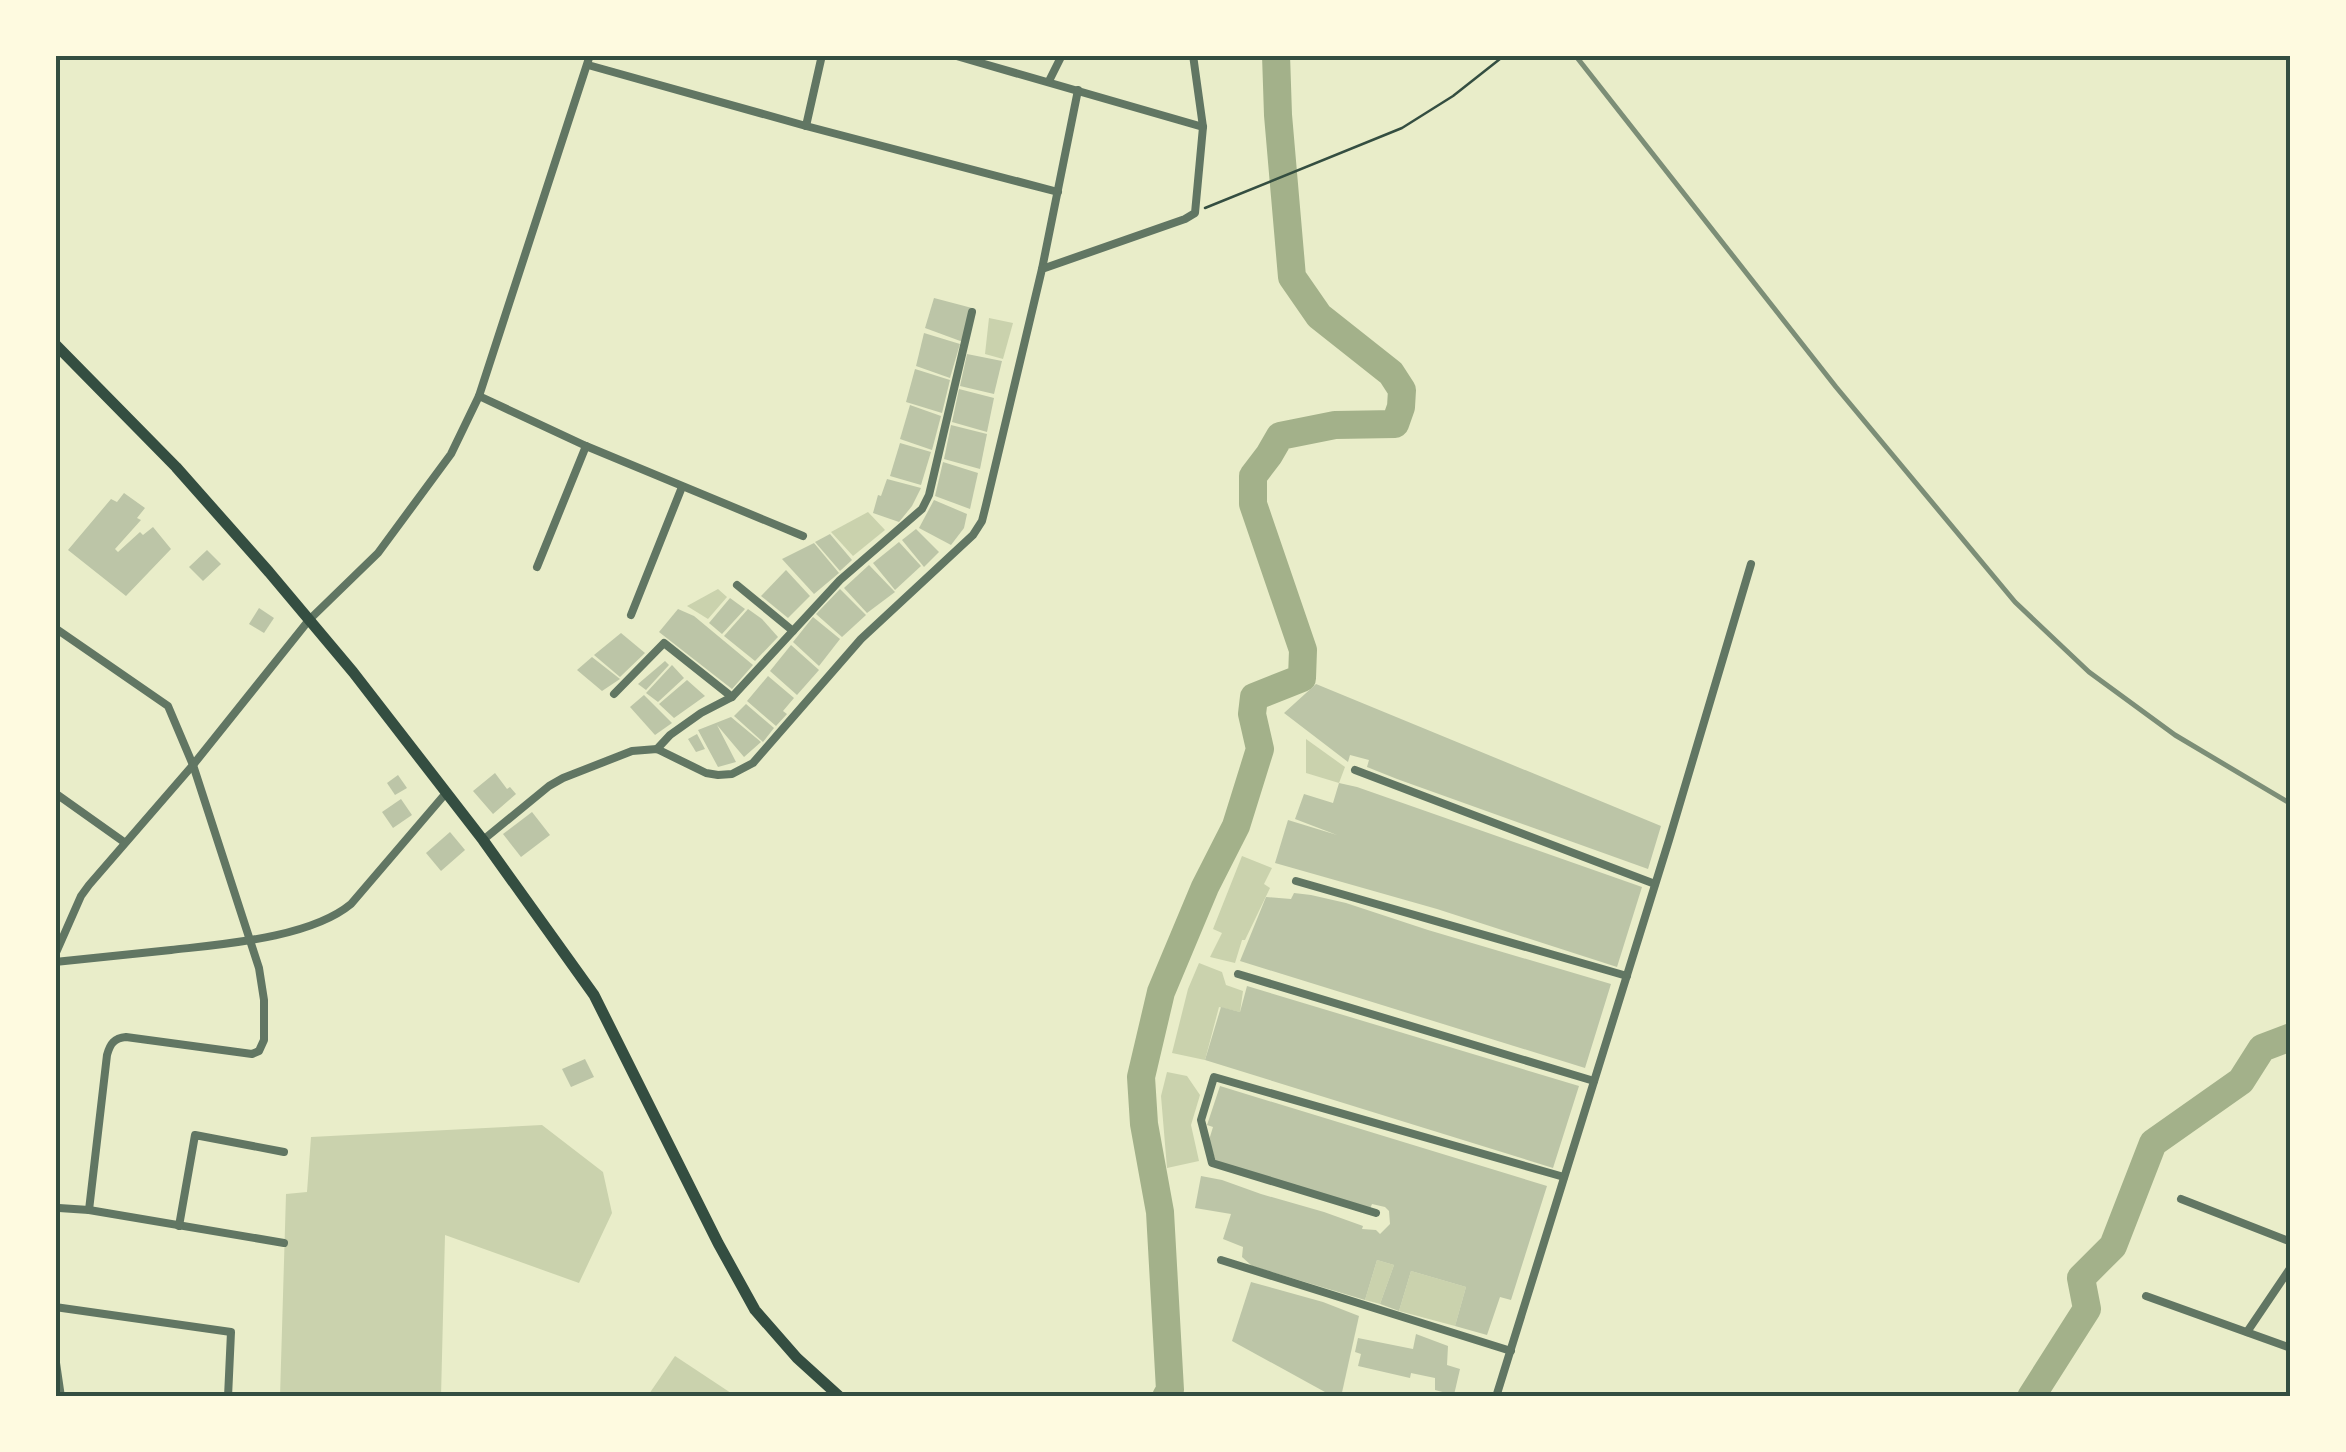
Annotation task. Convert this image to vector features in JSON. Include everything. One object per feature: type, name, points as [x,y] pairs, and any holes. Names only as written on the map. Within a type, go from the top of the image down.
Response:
[{"type":"main road","points":[[55,344],[176,467],[260,560],[483,840],[594,995],[755,1310],[797,1358],[840,1397]]},
{"type":"street","points":[[806,126],[822,55]]},
{"type":"street","points":[[952,55],[1203,127]]},
{"type":"street","points":[[1049,81],[1062,55]]},
{"type":"street","points":[[1042,269],[1195,213],[1203,127],[1193,55]]},
{"type":"street","points":[[446,793],[351,904],[325,920],[252,941],[55,959],[81,896],[194,765],[309,620],[378,553],[451,454],[478,396],[589,60],[806,126],[1058,192]]},
{"type":"street","points":[[483,840],[562,778],[632,751],[657,749],[706,773],[732,774],[742,770],[860,639],[973,535],[982,521],[1042,269],[1078,90]]},
{"type":"street","points":[[657,749],[701,713],[732,697],[840,580],[922,509],[929,496],[972,312]]},
{"type":"street","points":[[478,396],[586,446],[803,536]]},
{"type":"street","points":[[537,567],[586,446]]},
{"type":"street","points":[[630,616],[682,487]]},
{"type":"street","points":[[1496,1397],[1751,564]]},
{"type":"street","points":[[738,584],[793,631]]},
{"type":"street","points":[[55,628],[168,706],[194,765],[252,941],[264,1000],[263,1046],[252,1054],[118,1038],[109,1047],[89,1210]]},
{"type":"street","points":[[614,694],[664,642],[732,697]]},
{"type":"street","points":[[1355,770],[1655,884]]},
{"type":"street","points":[[55,793],[124,842]]},
{"type":"street","points":[[1296,881],[1626,976]]},
{"type":"street","points":[[1238,974],[1594,1081]]},
{"type":"street","points":[[1376,1214],[1212,1164],[1201,1120],[1214,1077],[1564,1177]]},
{"type":"street","points":[[179,1226],[195,1135],[284,1152]]},
{"type":"street","points":[[2182,1199],[2291,1242]]},
{"type":"street","points":[[59,1208],[284,1244]]},
{"type":"street","points":[[1221,1260],[1510,1351]]},
{"type":"street","points":[[2247,1332],[2291,1267]]},
{"type":"street","points":[[2146,1296],[2291,1348]]},
{"type":"street","points":[[55,1308],[231,1332],[228,1397]]},
{"type":"street","points":[[55,1356],[60,1397]]},
{"type":"path","points":[[1195,213],[1402,128],[1453,96],[1505,55]]},
{"type":"green space","points":[[989,318],[1013,323],[1003,359],[985,354]]},
{"type":"green space","points":[[868,512],[885,530],[853,556],[831,532]]},
{"type":"green space","points":[[718,589],[727,597],[708,619],[687,606]]},
{"type":"green space","points":[[1306,739],[1345,767],[1339,783],[1306,773]]},
{"type":"green space","points":[[1242,856],[1272,868],[1264,884],[1270,888],[1242,940],[1235,963],[1210,957],[1222,933],[1213,929]]},
{"type":"green space","points":[[1199,963],[1222,972],[1226,985],[1243,991],[1240,1012],[1219,1007],[1205,1060],[1172,1053],[1188,989]]},
{"type":"green space","points":[[1167,1072],[1187,1076],[1200,1095],[1191,1125],[1199,1161],[1167,1168],[1161,1096]]},
{"type":"green space","points":[[542,1125],[603,1172],[612,1213],[579,1283],[445,1235],[441,1397],[280,1397],[286,1194],[307,1192],[311,1137]]},
{"type":"green space","points":[[1377,1260],[1394,1265],[1380,1304],[1365,1300]]},
{"type":"green space","points":[[1411,1271],[1466,1287],[1455,1326],[1399,1311]]},
{"type":"green space","points":[[675,1356],[737,1397],[647,1397]]},
{"type":"building","points":[[934,298],[972,308],[963,342],[925,328]]},
{"type":"building","points":[[924,333],[960,344],[950,378],[916,366]]},
{"type":"building","points":[[967,354],[1002,361],[994,394],[960,386]]},
{"type":"building","points":[[915,369],[950,380],[942,413],[906,402]]},
{"type":"building","points":[[959,389],[994,398],[987,432],[952,422]]},
{"type":"building","points":[[910,405],[941,416],[932,450],[900,439]]},
{"type":"building","points":[[951,425],[987,434],[980,469],[944,459]]},
{"type":"building","points":[[900,443],[931,452],[921,485],[890,476]]},
{"type":"building","points":[[943,462],[978,473],[970,509],[935,496]]},
{"type":"building","points":[[887,479],[921,488],[899,522],[873,513]]},
{"type":"building","points":[[124,493],[145,508],[137,518],[141,520],[115,549],[118,552],[140,532],[143,535],[153,527],[171,549],[126,596],[68,550],[111,499],[117,502]]},
{"type":"building","points":[[934,500],[967,514],[964,528],[951,545],[919,528]]},
{"type":"building","points":[[916,529],[939,552],[924,567],[902,540]]},
{"type":"building","points":[[830,534],[852,560],[840,571],[815,542]]},
{"type":"building","points":[[899,542],[921,566],[895,590],[873,563]]},
{"type":"building","points":[[814,543],[839,573],[814,594],[782,559]]},
{"type":"building","points":[[207,550],[221,564],[203,581],[189,567]]},
{"type":"building","points":[[869,565],[895,592],[867,613],[844,588]]},
{"type":"building","points":[[786,570],[810,596],[788,618],[761,596]]},
{"type":"building","points":[[840,589],[866,615],[842,637],[816,614]]},
{"type":"building","points":[[730,598],[745,609],[722,634],[709,623]]},
{"type":"building","points":[[259,608],[274,618],[264,633],[249,624]]},
{"type":"building","points":[[678,609],[694,616],[753,665],[732,689],[659,632]]},
{"type":"building","points":[[748,609],[778,637],[755,661],[724,636]]},
{"type":"building","points":[[813,617],[840,639],[819,666],[793,642]]},
{"type":"building","points":[[621,633],[645,653],[620,677],[594,655]]},
{"type":"building","points":[[791,645],[819,670],[797,695],[770,671]]},
{"type":"building","points":[[592,657],[620,679],[602,691],[577,670]]},
{"type":"building","points":[[665,661],[669,665],[646,690],[638,684]]},
{"type":"building","points":[[672,665],[684,678],[658,702],[646,693]]},
{"type":"building","points":[[768,676],[794,698],[776,726],[747,701]]},
{"type":"building","points":[[687,680],[705,696],[674,718],[659,704]]},
{"type":"building","points":[[1316,684],[1661,826],[1648,869],[1397,779],[1367,767],[1369,760],[1350,755],[1348,762],[1284,713]]},
{"type":"building","points":[[644,695],[672,723],[655,735],[630,707]]},
{"type":"building","points":[[746,704],[774,728],[763,742],[734,716]]},
{"type":"building","points":[[731,717],[761,742],[744,757],[717,725],[736,762],[718,767],[698,730]]},
{"type":"building","points":[[697,734],[705,749],[696,752],[688,739]]},
{"type":"building","points":[[495,773],[516,794],[493,814],[473,791]]},
{"type":"building","points":[[398,775],[407,788],[395,795],[387,783]]},
{"type":"building","points":[[1339,783],[1642,887],[1617,967],[1437,909],[1275,863],[1288,820],[1337,835],[1295,819],[1304,794],[1333,803]]},
{"type":"building","points":[[401,799],[412,815],[393,828],[382,812]]},
{"type":"building","points":[[532,812],[550,835],[521,857],[503,834]]},
{"type":"building","points":[[450,832],[465,850],[441,871],[426,853]]},
{"type":"building","points":[[1294,893],[1346,903],[1611,984],[1585,1068],[1240,961],[1266,897],[1291,899]]},
{"type":"building","points":[[1247,986],[1579,1086],[1553,1168],[1205,1060],[1221,1007],[1240,1012]]},
{"type":"building","points":[[585,1059],[594,1077],[571,1087],[562,1069]]},
{"type":"building","points":[[1220,1086],[1547,1186],[1511,1300],[1500,1297],[1487,1335],[1455,1326],[1466,1287],[1411,1271],[1399,1311],[1380,1304],[1394,1265],[1377,1260],[1365,1300],[1252,1266],[1242,1257],[1243,1247],[1223,1239],[1231,1214],[1195,1208],[1201,1176],[1324,1212],[1380,1234],[1390,1224],[1389,1211],[1372,1204],[1369,1211],[1216,1162],[1209,1140],[1213,1127],[1207,1125]]},
{"type":"building","points":[[1251,1282],[1359,1316],[1341,1397],[1334,1397],[1232,1341]]},
{"type":"building","points":[[1416,1334],[1448,1346],[1447,1365],[1460,1369],[1454,1395],[1435,1390],[1435,1378],[1411,1373],[1410,1378],[1358,1366],[1358,1338],[1413,1349]]},
{"type":"waterway","points":[[1166,1397],[1170,1390],[1160,1212],[1144,1124],[1141,1077],[1161,992],[1205,887],[1236,826],[1260,749],[1252,714],[1254,697],[1302,678],[1303,650],[1253,504],[1253,476],[1280,436],[1335,425],[1395,424],[1401,407],[1402,390],[1391,373],[1319,316],[1292,277],[1276,55]]},
{"type":"waterway","points":[[2031,1397],[2087,1309],[2081,1278],[2113,1246],[2153,1143],[2241,1081],[2262,1048],[2291,1037]]},
{"type":"railway","points":[[1575,55],[1836,387],[2015,602],[2089,672],[2175,735],[2291,804]]}]
